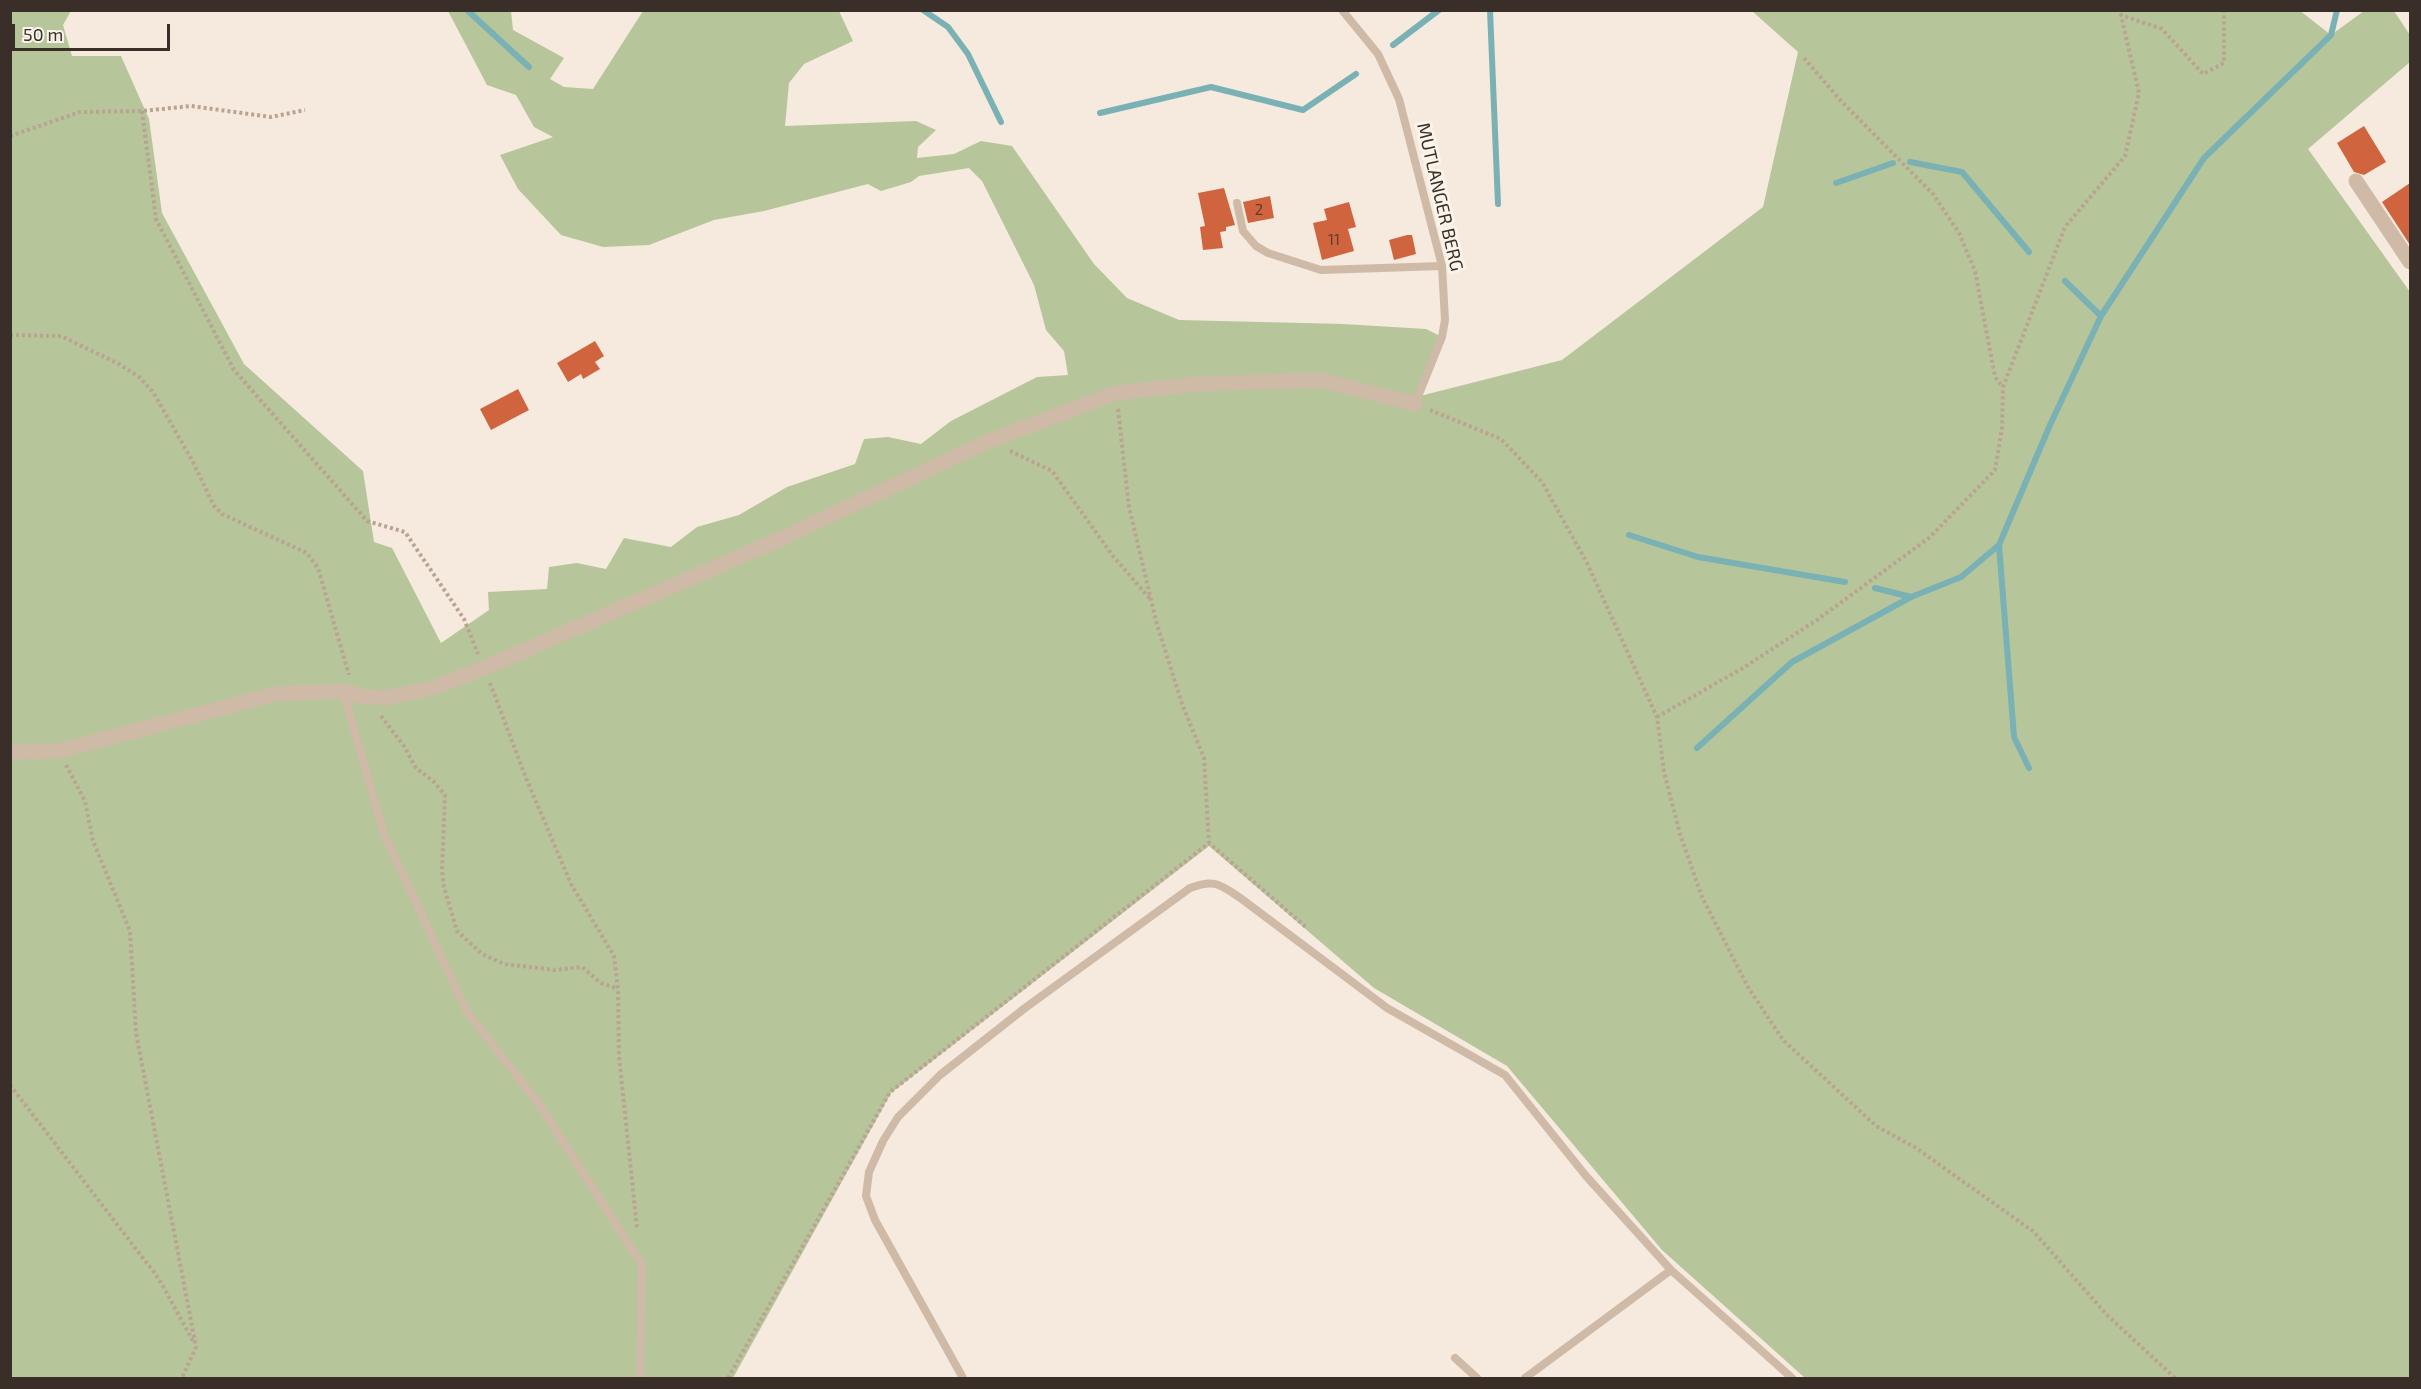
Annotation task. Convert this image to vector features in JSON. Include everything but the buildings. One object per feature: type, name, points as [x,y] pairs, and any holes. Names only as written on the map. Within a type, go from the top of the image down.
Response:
[{"type":"street","points":[[2356,181],[2410,262]]},
{"type":"street","points":[[10,752],[58,751],[276,694],[343,691],[365,697],[386,698],[433,688],[778,540],[989,441],[1116,393],[1197,384],[1321,380],[1415,404]]},
{"type":"lane","name":"MUTLANGER BERG","points":[[1342,10],[1378,54],[1399,99],[1442,266],[1445,320],[1442,337],[1415,404]]},
{"type":"lane","points":[[1237,203],[1242,231],[1256,246],[1268,253],[1321,270],[1442,266]]},
{"type":"lane","points":[[343,691],[384,834],[467,1012],[537,1101],[642,1265],[640,1378]]},
{"type":"lane","points":[[963,1378],[875,1220],[866,1196],[869,1172],[883,1141],[898,1117],[940,1075],[1025,1008],[1172,901],[1190,888],[1208,881],[1221,885],[1239,897],[1387,1008],[1505,1075],[1586,1176],[1671,1270],[1792,1378]]},
{"type":"lane","points":[[1525,1378],[1671,1270]]},
{"type":"lane","points":[[1455,1358],[1477,1378]]},
{"type":"path","points":[[1657,717],[1743,668],[1817,620],[1929,538],[1995,470],[2002,428],[2003,387],[2065,227],[2125,156],[2139,93],[2121,15],[2162,29],[2202,74],[2224,63],[2224,10]]},
{"type":"path","points":[[1804,58],[1842,102],[1933,194],[1959,233],[1975,271],[1995,376],[2003,387]]},
{"type":"path","points":[[10,136],[80,112],[142,111],[191,106],[271,117],[305,110]]},
{"type":"path","points":[[142,111],[156,219],[234,370],[367,521],[405,532],[464,619],[526,778],[571,884],[614,956],[618,989],[619,1056],[637,1232]]},
{"type":"path","points":[[10,335],[61,336],[119,364],[139,377],[153,392],[192,460],[214,506],[222,514],[307,553],[318,568],[346,670],[404,746],[416,768],[434,782],[445,795],[442,870],[444,886],[457,931],[482,954],[504,964],[555,970],[582,968],[602,983],[618,989]]},
{"type":"path","points":[[1116,393],[1129,507],[1151,601],[1182,704],[1204,758],[1209,843],[1314,933]]},
{"type":"path","points":[[1415,404],[1501,439],[1542,482],[1587,563],[1657,717],[1664,772],[1680,834],[1702,897],[1748,987],[1783,1040],[1876,1126],[1916,1148],[2034,1232],[2106,1314],[2175,1378]]},
{"type":"path","points":[[989,441],[1052,471],[1113,556],[1151,601]]},
{"type":"path","points":[[58,751],[85,801],[93,841],[130,931],[136,1033],[196,1347],[182,1378]]},
{"type":"path","points":[[728,1378],[890,1092],[1209,843]]},
{"type":"path","points":[[10,1085],[159,1279],[196,1347]]},
{"type":"green space","points":[[2299,10],[2331,35],[2364,11],[2394,11],[2410,35],[2410,62],[2308,149],[2410,292],[2410,1378],[1805,1378],[1662,1250],[1507,1066],[1374,988],[1209,846],[891,1093],[733,1378],[11,1378],[10,11],[71,11],[63,25],[72,56],[121,56],[149,119],[162,213],[244,364],[363,471],[374,542],[392,548],[441,643],[489,610],[488,592],[547,589],[549,567],[577,563],[606,569],[624,538],[671,547],[697,527],[739,515],[787,487],[855,464],[864,439],[888,437],[921,444],[951,421],[1037,377],[1068,375],[1064,351],[1046,330],[1034,285],[982,181],[969,168],[919,176],[911,182],[881,191],[868,184],[764,211],[714,220],[649,245],[603,247],[561,235],[518,189],[500,155],[553,137],[534,127],[516,95],[487,85],[448,11],[511,11],[513,30],[564,58],[550,79],[564,87],[593,89],[643,11],[839,11],[853,41],[804,64],[789,83],[785,126],[916,121],[936,130],[918,147],[917,158],[954,154],[981,141],[1012,146],[1094,264],[1127,298],[1179,320],[1343,324],[1426,329],[1442,337],[1420,396],[1562,360],[1763,207],[1798,52],[1752,11]]},
{"type":"waterway","points":[[467,10],[529,67]]},
{"type":"waterway","points":[[923,10],[948,27],[968,54],[1001,122]]},
{"type":"waterway","points":[[1393,45],[1439,10]]},
{"type":"waterway","points":[[1490,10],[1498,204]]},
{"type":"waterway","points":[[1697,748],[1792,662],[1911,597],[1961,577],[1999,545],[2050,425],[2101,316],[2204,158],[2331,35],[2337,10]]},
{"type":"waterway","points":[[1100,113],[1211,87],[1303,110],[1356,74]]},
{"type":"waterway","points":[[1910,162],[1962,172],[2029,252]]},
{"type":"waterway","points":[[1836,183],[1893,163]]},
{"type":"waterway","points":[[2065,281],[2101,316]]},
{"type":"waterway","points":[[1629,535],[1698,557],[1845,582]]},
{"type":"waterway","points":[[1999,545],[2014,737],[2029,768]]},
{"type":"waterway","points":[[1875,588],[1911,597]]}]
